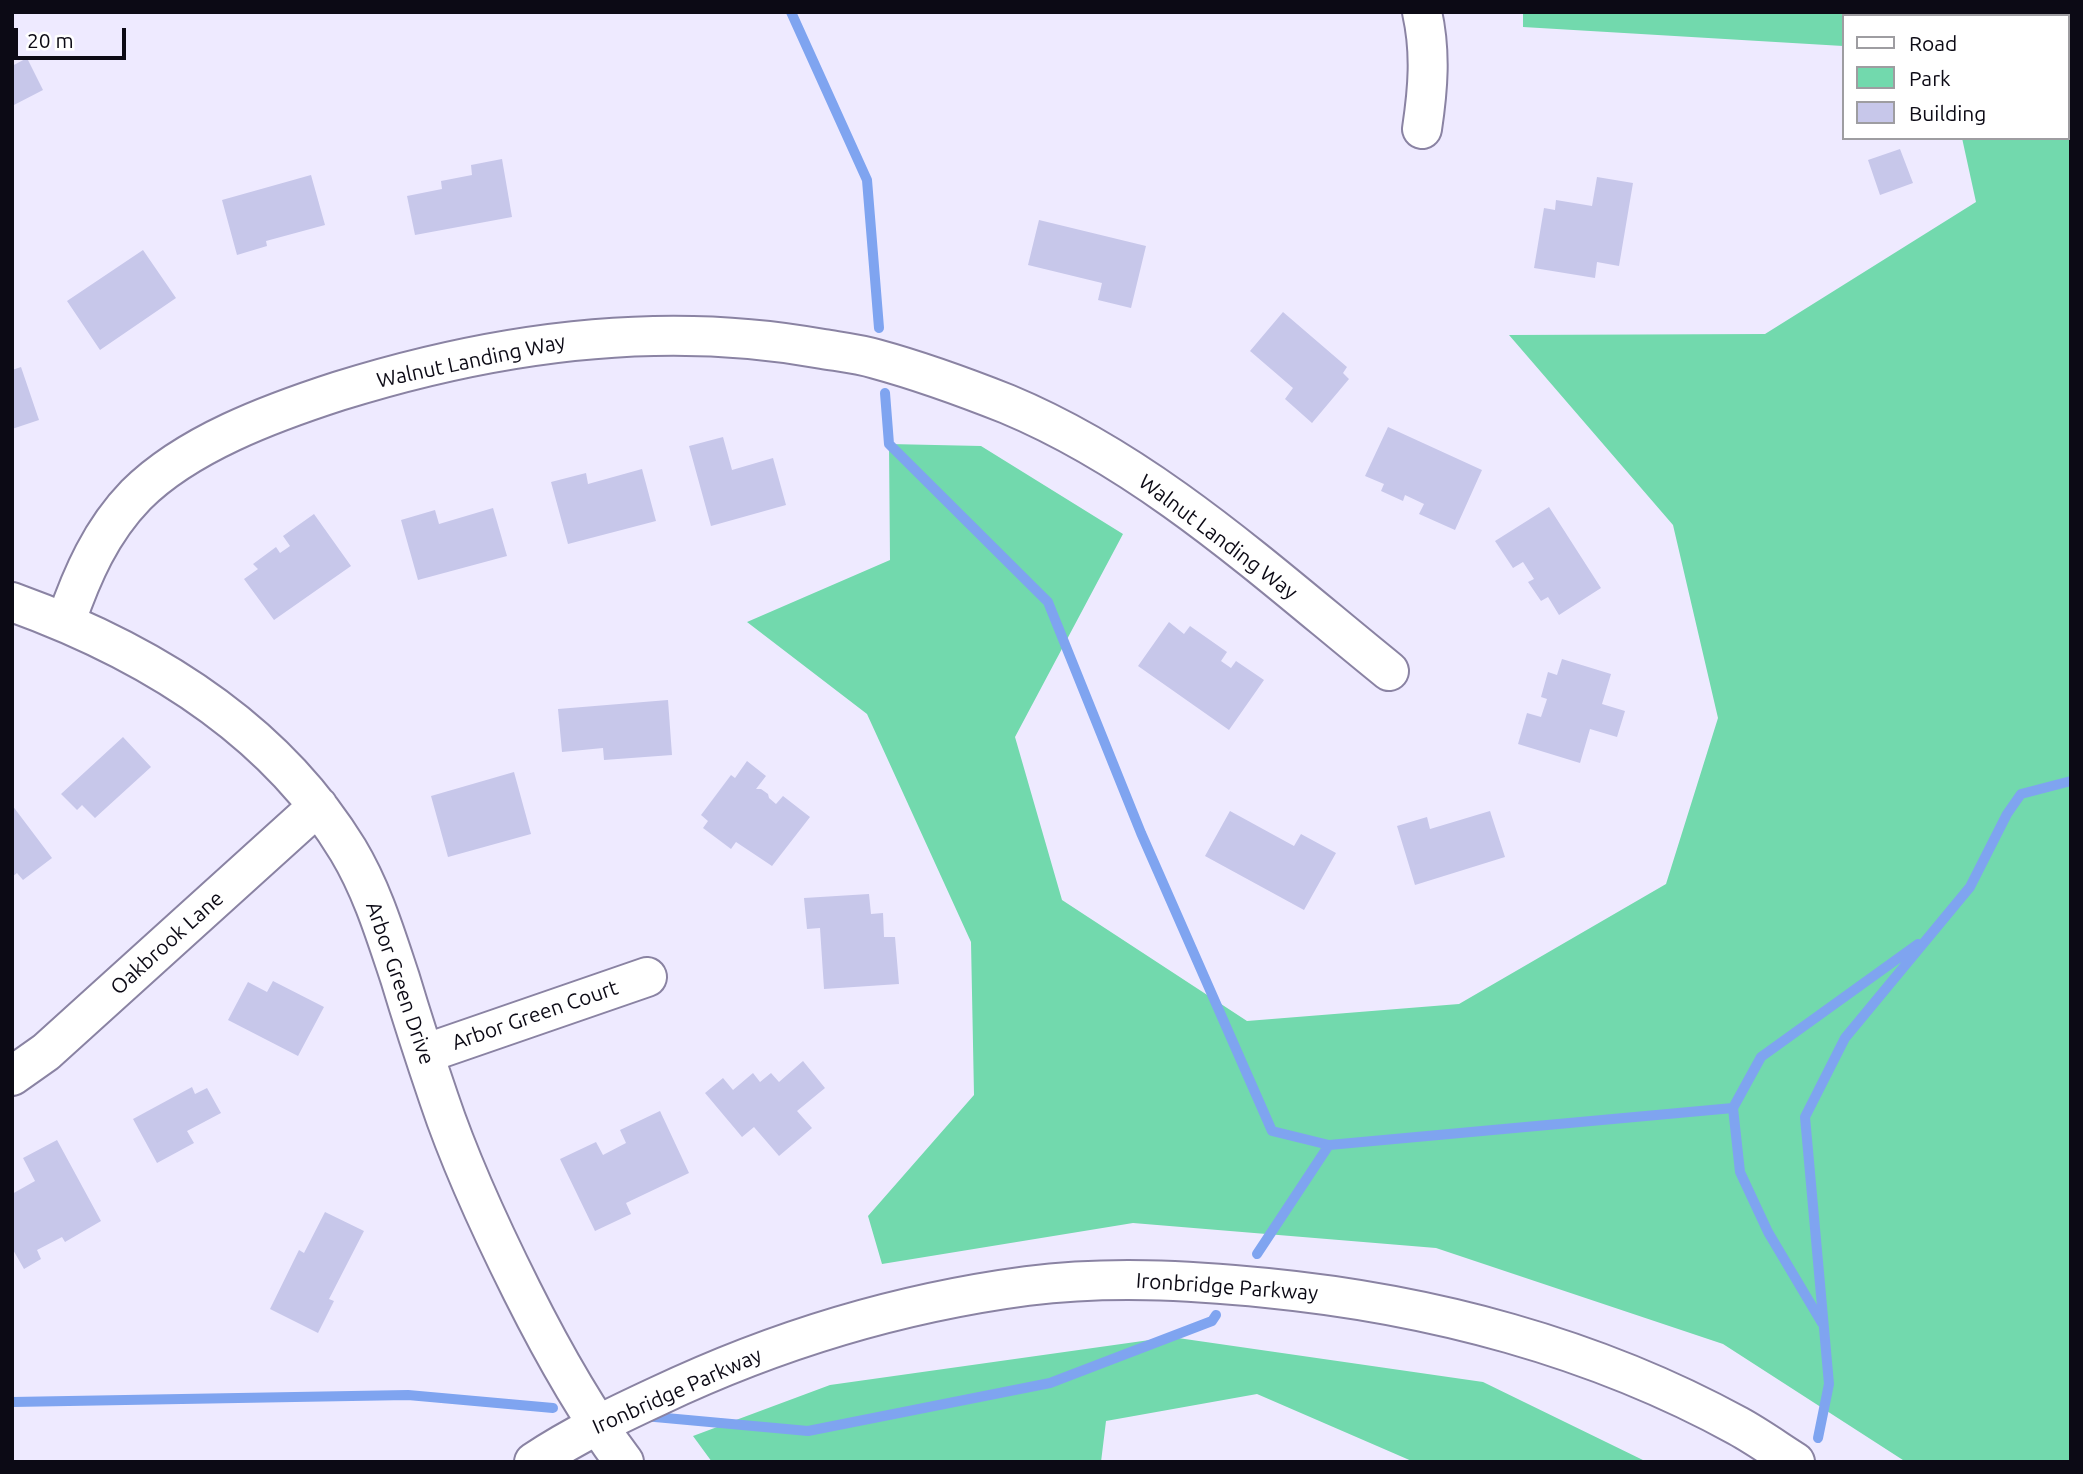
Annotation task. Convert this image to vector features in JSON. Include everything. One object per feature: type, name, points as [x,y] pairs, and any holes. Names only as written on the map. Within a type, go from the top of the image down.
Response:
[{"type":"street","points":[[1422,12],[1427,34],[1429,81],[1422,129]]},
{"type":"street","name":"Walnut Landing Way","points":[[66,621],[83,573],[103,537],[135,497],[173,463],[198,448],[302,403],[393,374],[519,347],[608,336],[697,334],[786,342],[873,358],[943,379],[1011,406],[1092,447],[1170,495],[1389,671]]},
{"type":"street","name":"Arbor Green Drive","points":[[12,602],[66,621],[159,668],[225,714],[274,757],[318,806],[348,851],[378,909],[450,1133],[495,1236],[543,1332],[596,1426],[624,1462]]},
{"type":"street","name":"Oakbrook Lane","points":[[12,1076],[46,1052],[318,806]]},
{"type":"street","name":"Arbor Green Court","points":[[424,1054],[647,976]]},
{"type":"street","name":"Ironbridge Parkway","points":[[534,1462],[596,1426],[707,1373],[834,1327],[933,1301],[1028,1286],[1105,1280],[1201,1281],[1320,1293],[1424,1311],[1526,1338],[1606,1366],[1684,1398],[1741,1427],[1795,1462]]},
{"type":"green space","points":[[1523,12],[2071,12],[2071,1462],[1906,1462],[1723,1344],[1436,1248],[1133,1223],[882,1264],[868,1216],[974,1095],[971,942],[867,714],[747,622],[890,560],[889,444],[981,446],[1123,534],[1015,737],[1062,900],[1247,1021],[1459,1004],[1666,884],[1718,718],[1673,525],[1509,335],[1765,334],[1976,202],[1962,140],[2069,140],[2069,14],[1842,14],[1842,46],[1523,27]]},
{"type":"green space","points":[[1171,1337],[1483,1382],[1647,1462],[1414,1462],[1257,1394],[1106,1421],[1101,1462],[712,1462],[693,1436],[830,1385]]},
{"type":"building","points":[[27,58],[43,90],[12,106],[12,66]]},
{"type":"building","points":[[1900,149],[1913,183],[1880,195],[1868,160]]},
{"type":"building","points":[[502,159],[512,217],[415,235],[407,196],[442,189],[441,181],[472,175],[471,165]]},
{"type":"building","points":[[311,175],[325,225],[266,241],[267,246],[237,255],[222,200]]},
{"type":"building","points":[[1597,177],[1633,183],[1619,266],[1597,262],[1595,278],[1534,268],[1544,208],[1555,210],[1556,200],[1592,206]]},
{"type":"building","points":[[1039,220],[1146,246],[1131,308],[1098,300],[1102,283],[1028,265]]},
{"type":"building","points":[[143,250],[176,298],[100,350],[67,301]]},
{"type":"building","points":[[1283,312],[1347,367],[1343,373],[1349,379],[1312,423],[1285,399],[1293,388],[1250,351]]},
{"type":"building","points":[[21,367],[39,420],[12,429],[12,370]]},
{"type":"building","points":[[1388,427],[1482,470],[1455,530],[1419,514],[1424,504],[1405,495],[1403,501],[1381,491],[1384,484],[1365,476]]},
{"type":"building","points":[[723,437],[732,470],[773,458],[786,505],[711,526],[689,446]]},
{"type":"building","points":[[642,469],[656,521],[568,544],[551,482],[586,473],[588,484]]},
{"type":"building","points":[[1549,507],[1601,588],[1559,615],[1548,597],[1541,601],[1528,582],[1534,579],[1523,562],[1513,568],[1495,541]]},
{"type":"building","points":[[493,508],[507,556],[418,580],[401,520],[435,510],[439,524]]},
{"type":"building","points":[[314,514],[351,566],[274,620],[244,579],[258,569],[253,564],[276,547],[280,553],[290,546],[283,536]]},
{"type":"building","points":[[1169,622],[1184,634],[1190,626],[1227,652],[1221,661],[1231,668],[1236,661],[1264,680],[1229,730],[1138,666]]},
{"type":"building","points":[[1562,659],[1611,674],[1602,704],[1625,711],[1617,737],[1590,729],[1580,763],[1518,744],[1527,713],[1541,717],[1547,699],[1541,697],[1548,672],[1557,675]]},
{"type":"building","points":[[668,700],[672,755],[604,760],[603,748],[562,752],[558,709]]},
{"type":"building","points":[[123,737],[151,767],[95,818],[82,805],[77,810],[61,794]]},
{"type":"building","points":[[747,761],[766,776],[756,789],[768,794],[776,804],[783,796],[810,817],[772,866],[736,842],[731,849],[703,828],[708,821],[701,815],[731,775],[735,778]]},
{"type":"building","points":[[514,772],[531,834],[448,857],[431,796]]},
{"type":"building","points":[[12,805],[52,858],[23,880],[17,873],[12,877]]},
{"type":"building","points":[[1230,811],[1294,846],[1301,834],[1336,853],[1304,910],[1205,856]]},
{"type":"building","points":[[1490,811],[1505,857],[1415,885],[1397,826],[1427,817],[1430,829]]},
{"type":"building","points":[[869,894],[871,914],[883,913],[884,937],[895,937],[899,984],[824,989],[820,928],[807,929],[804,898]]},
{"type":"building","points":[[273,981],[324,1007],[298,1056],[228,1020],[248,982],[267,992]]},
{"type":"building","points":[[803,1061],[825,1088],[797,1111],[812,1128],[779,1156],[754,1127],[742,1137],[705,1093],[723,1078],[733,1090],[753,1073],[760,1082],[771,1073],[779,1082]]},
{"type":"building","points":[[192,1087],[195,1094],[207,1088],[221,1113],[187,1131],[194,1143],[157,1163],[133,1119]]},
{"type":"building","points":[[660,1111],[689,1173],[626,1203],[631,1214],[595,1231],[560,1159],[596,1142],[603,1155],[626,1143],[620,1130]]},
{"type":"building","points":[[57,1140],[101,1221],[65,1242],[62,1237],[37,1250],[41,1259],[24,1269],[12,1248],[12,1194],[35,1181],[23,1158]]},
{"type":"building","points":[[325,1212],[364,1231],[329,1299],[334,1301],[318,1333],[270,1309],[299,1250],[304,1253]]},
{"type":"waterway","points":[[791,12],[867,180],[879,328]]},
{"type":"waterway","points":[[885,393],[889,444],[1048,602],[1141,833],[1272,1131],[1329,1145]]},
{"type":"waterway","points":[[1818,1438],[1829,1384],[1805,1117],[1845,1038],[1970,887],[2007,814],[2021,794],[2071,781]]},
{"type":"waterway","points":[[1822,1323],[1768,1232],[1740,1172],[1733,1108],[1761,1057],[1918,944]]},
{"type":"waterway","points":[[1257,1254],[1329,1145],[1733,1108]]},
{"type":"waterway","points":[[644,1416],[808,1431],[1050,1383],[1212,1321],[1216,1315]]},
{"type":"waterway","points":[[12,1402],[408,1395],[553,1408]]}]
